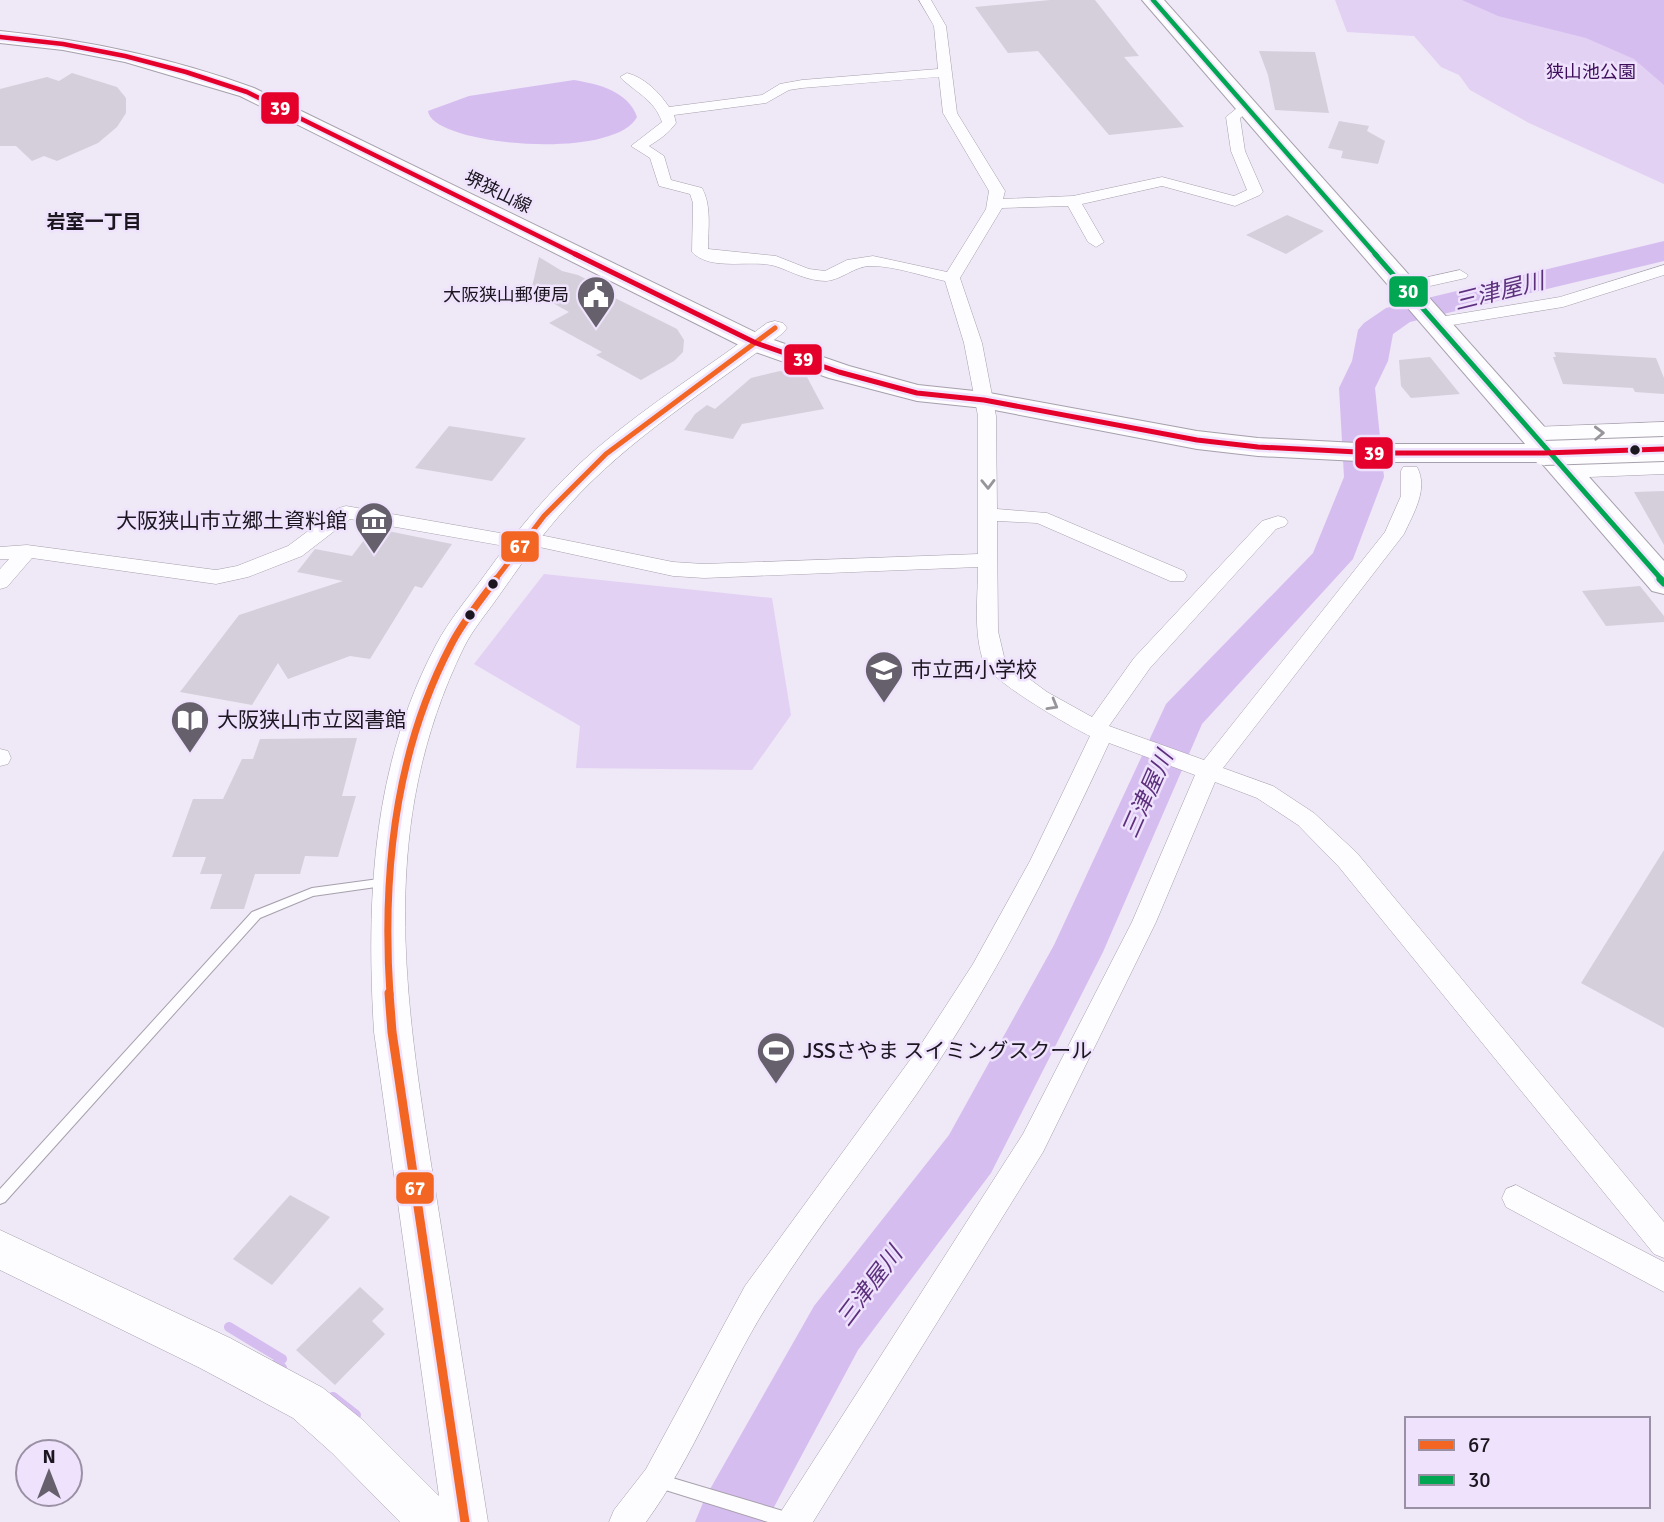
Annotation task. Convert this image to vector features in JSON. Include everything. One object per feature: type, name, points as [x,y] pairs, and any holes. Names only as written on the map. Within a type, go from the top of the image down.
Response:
[{"type":"highway","points":[[1153,0],[1547,453],[1664,583]]},
{"type":"main road","points":[[0,26],[119,41],[193,57],[257,77],[327,107]]},
{"type":"main road","name":"堺狭山線","points":[[0,37],[122,54],[212,79],[247,92],[765,335],[845,350],[922,385]]},
{"type":"main road","name":"堺狭山線","points":[[375,130],[839,372],[922,385]]},
{"type":"main road","points":[[922,385],[984,400],[1087,439],[1202,456],[1315,451],[1547,453]]},
{"type":"main road","points":[[1315,451],[1395,437],[1547,453]]},
{"type":"main road","points":[[1315,451],[1404,471],[1547,453]]},
{"type":"street","points":[[925,0],[940,26],[950,113],[997,191],[995,204],[952,278],[973,343],[984,400],[989,515],[988,631],[995,664],[1039,697],[1099,730],[1265,792],[1306,819],[1348,860],[1664,1244]]},
{"type":"street","points":[[667,112],[766,99],[785,87],[802,84],[945,72]]},
{"type":"street","points":[[627,77],[641,84],[667,112],[669,122],[659,134],[638,146],[657,156],[664,183],[673,188],[697,191],[701,203],[700,252],[715,257],[776,261],[806,274],[828,276],[853,263],[873,261],[952,278]]},
{"type":"street","points":[[995,204],[1073,201],[1162,181],[1235,201],[1255,192],[1238,151],[1233,117],[1247,107]]},
{"type":"street","points":[[1073,201],[1096,242]]},
{"type":"street","points":[[1432,321],[1563,302],[1664,270]]},
{"type":"street","points":[[1403,287],[1460,275]]},
{"type":"street","points":[[465,1522],[392,1032],[385,951],[386,882],[398,794],[412,739],[451,645],[523,540],[561,497],[607,454],[765,335]]},
{"type":"street","points":[[1547,453],[1664,430]]},
{"type":"street","points":[[1547,453],[1664,449]]},
{"type":"street","points":[[1547,453],[1664,466]]},
{"type":"street","points":[[793,1522],[1033,1143],[1144,922],[1202,768],[1394,534],[1410,496],[1404,471]]},
{"type":"street","points":[[0,553],[27,551],[216,577],[241,572],[295,551],[346,512],[523,540],[673,569],[704,571],[989,560]]},
{"type":"street","points":[[989,515],[1040,517],[1177,576]]},
{"type":"street","points":[[626,1522],[657,1480],[756,1296],[927,1057],[982,971],[1041,863],[1099,730],[1142,663],[1269,525],[1279,522]]},
{"type":"street","points":[[0,582],[27,551]]},
{"type":"street","points":[[1516,1198],[1664,1278]]},
{"type":"street","points":[[0,1249],[215,1353],[308,1403],[348,1437],[432,1522]]},
{"type":"lane","points":[[0,1198],[256,915],[312,892],[386,882]]},
{"type":"lane","points":[[657,1480],[793,1522]]},
{"type":"green space","name":"狭山池公園","points":[[1335,0],[1664,0],[1664,184],[1529,123],[1470,90],[1459,75],[1441,67],[1414,36],[1347,32]]},
{"type":"green space","points":[[544,574],[772,598],[791,715],[752,770],[576,768],[580,726],[474,664]]},
{"type":"shaded area","points":[[1462,0],[1664,0],[1664,85],[1634,59],[1586,38],[1498,16]]},
{"type":"shaded area","points":[[574,80],[611,90],[627,101],[637,117],[621,131],[595,140],[525,144],[459,133],[437,123],[428,111],[469,96]]},
{"type":"building","points":[[1050,0],[1095,0],[1139,56],[1124,57],[1184,127],[1109,135],[1038,51],[1008,53],[975,7]]},
{"type":"building","points":[[1259,51],[1315,52],[1329,113],[1275,110],[1268,75]]},
{"type":"building","points":[[72,73],[117,87],[126,98],[126,113],[117,127],[98,143],[57,161],[44,156],[32,161],[16,146],[0,146],[0,89],[47,77],[59,81]]},
{"type":"building","points":[[1339,121],[1369,126],[1367,131],[1385,141],[1378,164],[1341,158],[1343,151],[1328,148]]},
{"type":"building","points":[[1287,215],[1324,231],[1286,254],[1246,235]]},
{"type":"building","points":[[539,257],[562,271],[578,275],[609,291],[605,293],[677,329],[684,340],[683,352],[674,361],[641,380],[596,355],[602,352],[549,323],[569,312],[531,291]]},
{"type":"building","points":[[1554,352],[1656,358],[1664,378],[1664,394],[1635,392],[1633,388],[1563,384],[1553,357],[1556,357]]},
{"type":"building","points":[[1430,357],[1460,394],[1411,398],[1401,386],[1399,360]]},
{"type":"building","points":[[780,371],[807,377],[824,409],[742,424],[733,439],[684,430],[695,414],[707,405],[715,409],[751,378]]},
{"type":"building","points":[[449,426],[526,438],[492,481],[415,468]]},
{"type":"building","points":[[1664,491],[1664,545],[1634,492]]},
{"type":"building","points":[[373,528],[452,544],[422,588],[415,586],[370,659],[350,656],[288,679],[278,663],[252,705],[180,692],[239,615],[343,581],[297,572],[315,549],[352,556]]},
{"type":"building","points":[[1640,586],[1664,616],[1664,622],[1606,626],[1582,591]]},
{"type":"building","points":[[357,738],[342,796],[356,796],[338,857],[305,856],[300,874],[255,874],[244,909],[210,909],[222,874],[200,874],[206,857],[172,857],[193,799],[223,799],[242,759],[253,759],[260,739]]},
{"type":"building","points":[[1664,850],[1664,1028],[1581,983]]},
{"type":"building","points":[[290,1195],[330,1217],[272,1285],[233,1259]]},
{"type":"building","points":[[360,1287],[384,1309],[372,1321],[385,1334],[335,1385],[296,1350]]},
{"type":"waterway","name":"三津屋川","points":[[729,1522],[836,1328],[970,1154],[1077,952],[1182,716],[1332,559],[1364,477],[1357,388],[1370,361],[1376,330],[1398,315],[1664,251]]},
{"type":"waterway","points":[[229,1327],[282,1359],[276,1364],[282,1368]]},
{"type":"waterway","points":[[333,1397],[356,1415]]},
{"type":"transit line","name":"30","points":[[1153,0],[1664,583]]},
{"type":"transit line","name":"39","points":[[0,37],[63,44],[125,56],[247,92],[756,343],[839,372],[917,393],[984,400],[1197,440],[1258,447],[1377,453],[1544,453],[1664,449]]},
{"type":"transit line","name":"67","points":[[465,1522],[392,1032],[387,932],[388,883],[400,787],[412,740],[428,693],[454,638],[544,516],[574,484],[626,437],[775,328]]},
{"type":"place","name":"大阪狭山郵便局","points":[[596,329]]},
{"type":"place","name":"大阪狭山市立郷土資料館","points":[[374,555]]},
{"type":"place","name":"市立西小学校","points":[[884,704]]},
{"type":"place","name":"大阪狭山市立図書館","points":[[190,754]]},
{"type":"place","name":"JSSさやま スイミングスクール","points":[[776,1085]]},
{"type":"district","name":"岩室一丁目","points":[[94,221]]}]
